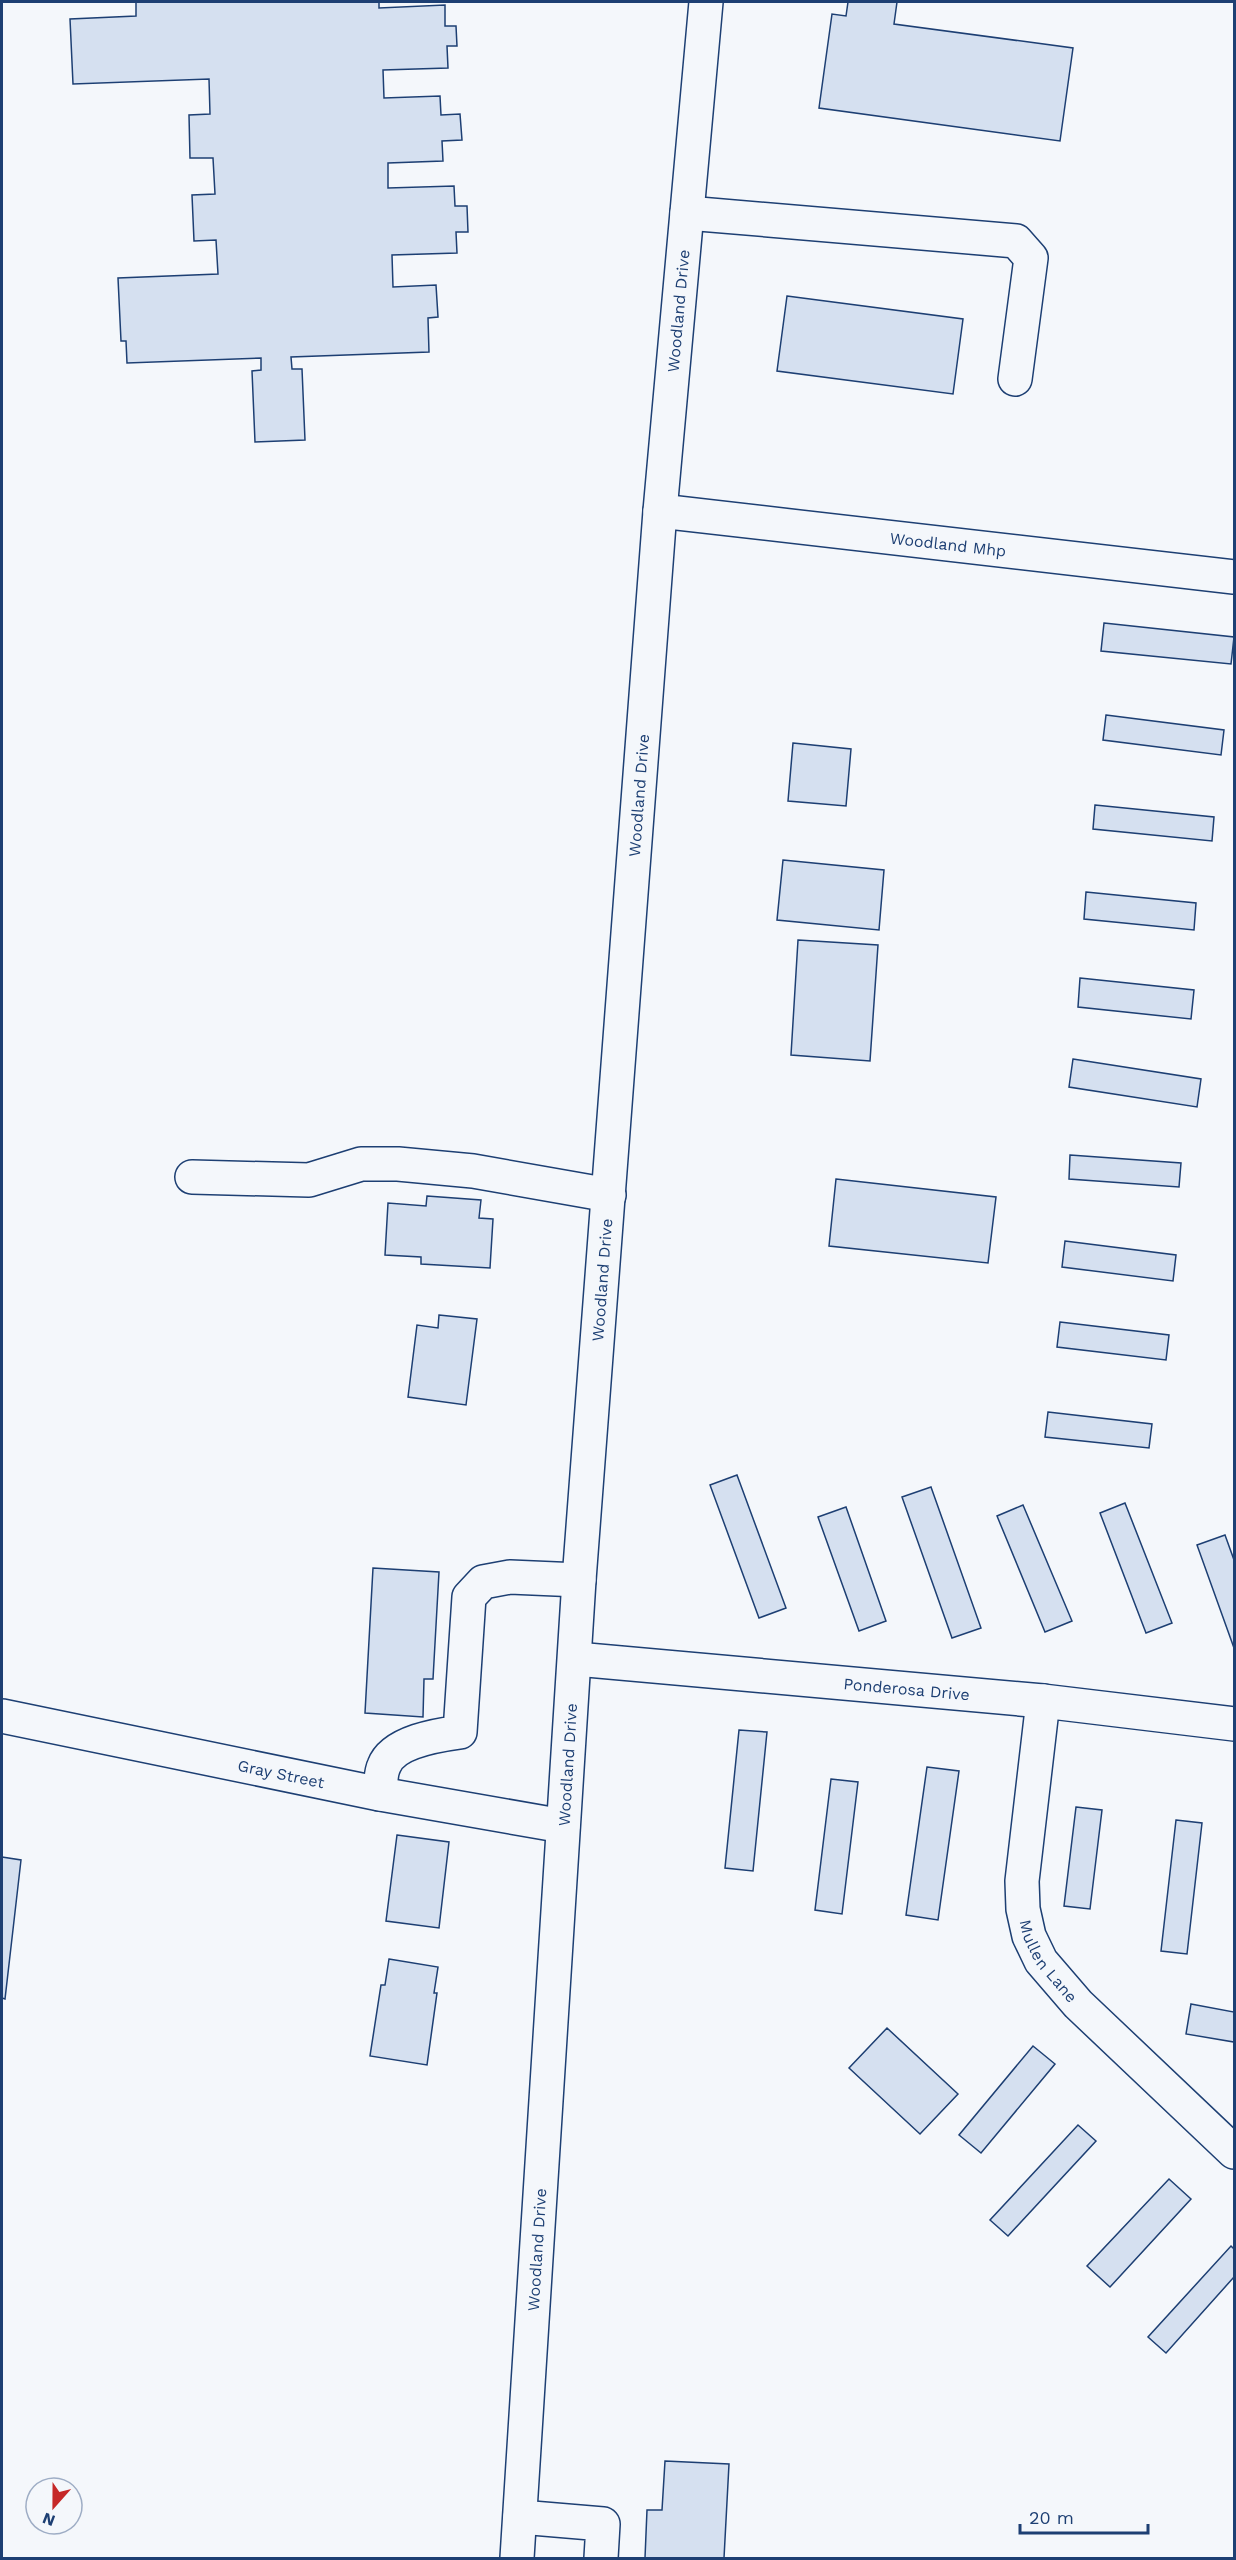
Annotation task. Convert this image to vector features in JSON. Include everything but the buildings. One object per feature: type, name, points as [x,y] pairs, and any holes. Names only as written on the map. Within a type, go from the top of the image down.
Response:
[{"type":"street","name":"Woodland Drive","points":[[517,2559],[563,1826],[576,1659],[579,1580],[660,511],[706,2]]},
{"type":"street","points":[[687,213],[1016,241],[1031,258],[1015,379]]},
{"type":"street","name":"Woodland Mhp","points":[[660,511],[1234,577]]},
{"type":"street","points":[[192,1177],[309,1180],[361,1164],[398,1164],[473,1171],[609,1195]]},
{"type":"street","points":[[380,1794],[384,1765],[396,1751],[434,1736],[460,1732],[469,1597],[483,1582],[510,1577],[579,1580]]},
{"type":"street","name":"Ponderosa Drive","points":[[576,1659],[1043,1701],[1234,1724]]},
{"type":"street","name":"Mullen Lane","points":[[1043,1701],[1022,1881],[1023,1909],[1029,1936],[1041,1961],[1078,2004],[1234,2152]]},
{"type":"street","name":"Gray Street","points":[[2,1716],[380,1794],[563,1826]]},
{"type":"street","points":[[520,2517],[603,2524],[601,2559]]}]
